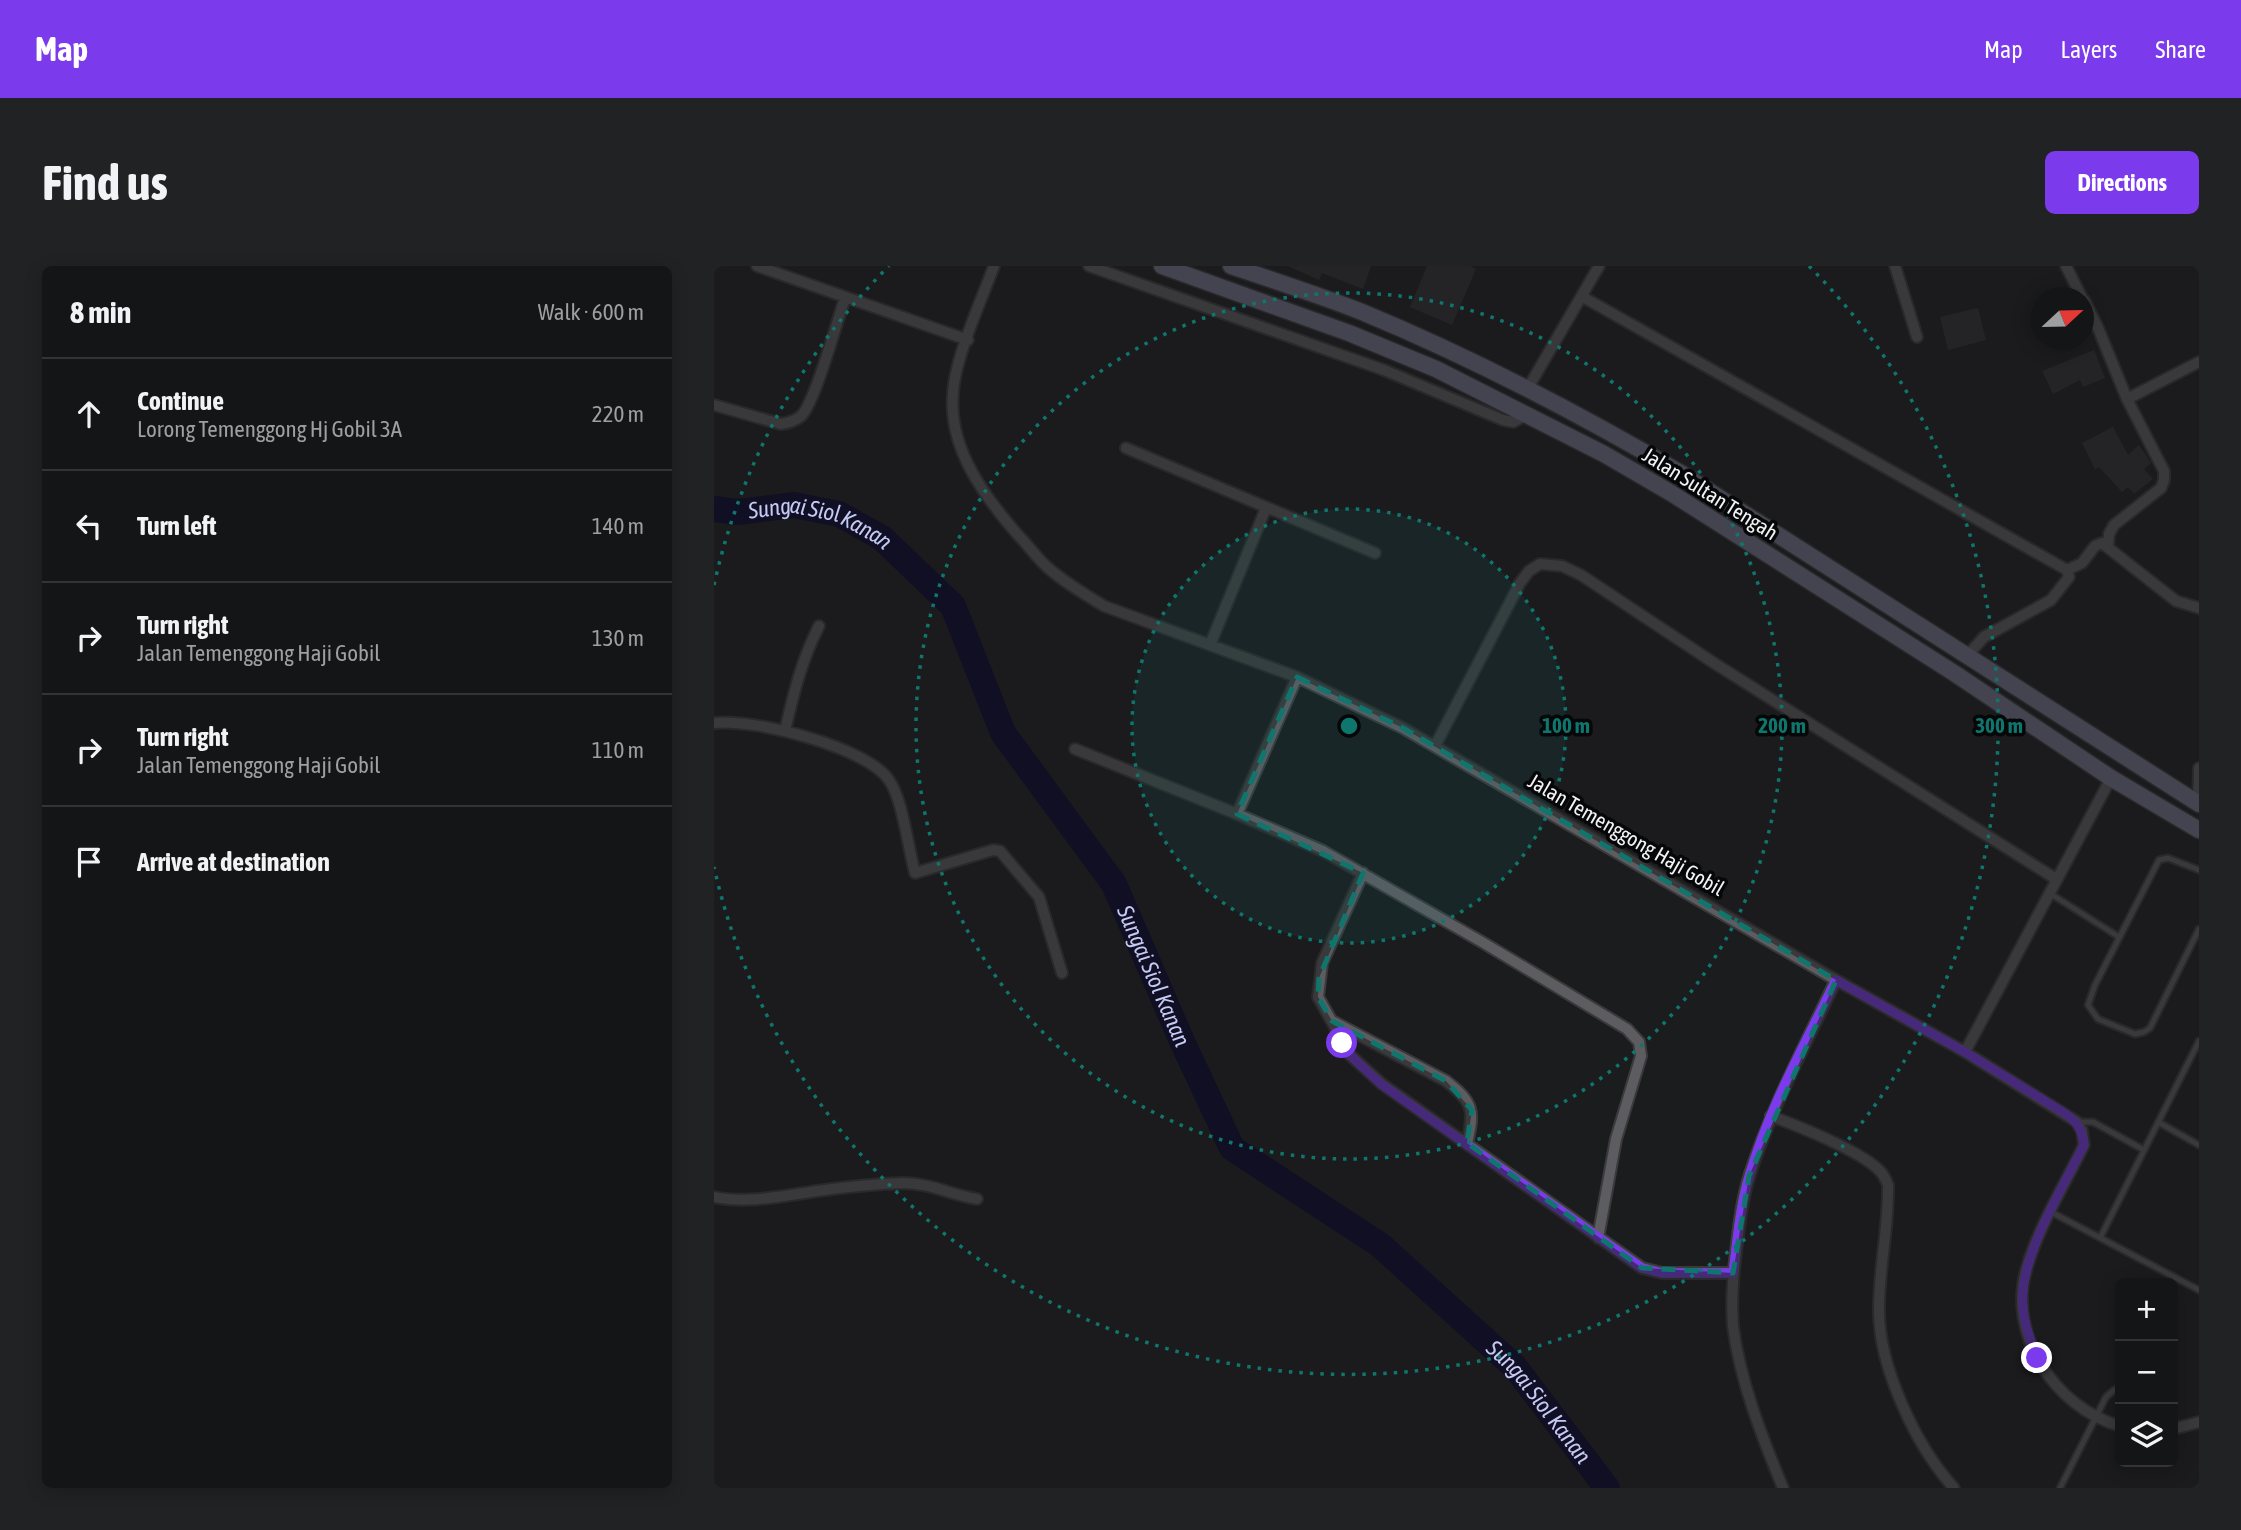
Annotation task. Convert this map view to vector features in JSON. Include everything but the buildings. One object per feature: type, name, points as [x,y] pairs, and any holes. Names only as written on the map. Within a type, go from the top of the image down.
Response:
[{"type":"main road","name":"Jalan Sultan Tengah","points":[[1162,266],[1349,333],[1436,369],[1604,454],[1671,493],[1954,673],[2111,778],[2199,830]]},
{"type":"main road","name":"Jalan Sultan Tengah","points":[[1231,266],[1360,312],[1528,388],[1684,475],[2199,803]]},
{"type":"street","points":[[757,266],[968,340]]},
{"type":"street","name":"Jalan Temenggong Haji Gobil","points":[[993,266],[957,370],[952,414],[972,473],[990,502],[1046,566],[1077,590],[1104,606],[1297,677],[1357,704],[1435,746],[1836,980],[1965,1052],[2077,1122]]},
{"type":"street","points":[[1089,266],[1384,370],[1503,420],[1513,422],[1527,415]]},
{"type":"street","points":[[1528,388],[1599,266]]},
{"type":"street","points":[[1895,266],[1917,337]]},
{"type":"street","points":[[2066,266],[2077,287]]},
{"type":"street","points":[[1583,297],[2067,570],[2069,577],[2051,600],[1984,637],[1967,656]]},
{"type":"street","points":[[714,405],[781,424],[800,416],[812,398],[845,298]]},
{"type":"street","points":[[2094,320],[2127,399],[2164,471],[2161,488],[2114,526],[2109,534],[2108,547]]},
{"type":"street","points":[[2127,399],[2199,362]]},
{"type":"street","points":[[1126,448],[1374,553]]},
{"type":"street","points":[[1210,645],[1266,508]]},
{"type":"street","points":[[2067,570],[2082,564],[2095,546],[2102,543],[2176,601],[2199,608]]},
{"type":"street","points":[[1435,746],[1520,583],[1529,571],[1540,564],[1553,564],[1581,575],[1714,663],[2056,880]]},
{"type":"street","points":[[785,731],[798,679],[809,647],[820,626]]},
{"type":"street","points":[[1237,814],[1297,677]]},
{"type":"street","points":[[714,723],[727,722],[785,731],[853,754],[878,768],[889,780],[897,796],[915,873],[993,850],[1000,851],[1039,897],[1062,973]]},
{"type":"street","points":[[1075,749],[1323,851],[1627,1029],[1639,1042],[1641,1056],[1616,1139],[1598,1238]]},
{"type":"street","points":[[2199,768],[2199,803]]},
{"type":"street","points":[[1965,1052],[2111,778]]},
{"type":"street","points":[[1363,873],[1327,949],[1319,978],[1318,997],[1342,1043],[1361,1067],[1381,1084],[1642,1268],[1651,1272],[1733,1273]]},
{"type":"street","points":[[1783,1488],[1765,1446],[1739,1355],[1733,1325],[1733,1273],[1749,1176],[1771,1116],[1836,980]]},
{"type":"street","points":[[1332,1021],[1446,1081],[1458,1090],[1468,1100],[1472,1110],[1467,1143]]},
{"type":"street","points":[[1771,1116],[1804,1128],[1869,1162],[1882,1172],[1888,1185],[1878,1310],[1883,1342],[1892,1378],[1908,1419],[1929,1455],[1954,1488]]},
{"type":"street","points":[[2077,1122],[2082,1131],[2084,1145],[2032,1252],[2023,1283],[2022,1305],[2027,1332],[2050,1382],[2075,1405],[2095,1417],[2115,1424]]},
{"type":"street","points":[[714,1197],[752,1200],[821,1190],[905,1183],[936,1186],[958,1196],[977,1199]]},
{"type":"street","points":[[2178,1428],[2199,1422]]},
{"type":"lane","points":[[2199,870],[2168,858],[2159,860],[2095,985],[2088,1005],[2098,1019],[2135,1034],[2150,1028],[2199,929]]},
{"type":"lane","points":[[2049,893],[2119,937]]},
{"type":"lane","points":[[2100,1238],[2199,1041]]},
{"type":"lane","points":[[2077,1122],[2093,1122],[2144,1150]]},
{"type":"lane","points":[[2158,1122],[2199,1144]]},
{"type":"lane","points":[[2051,1212],[2199,1290]]},
{"type":"lane","points":[[2060,1488],[2106,1397],[2115,1390]]},
{"type":"highlighted area","points":[[1297,677],[1403,728],[1836,980],[1749,1176],[1733,1273],[1642,1268],[1467,1143],[1472,1110],[1446,1081],[1332,1021],[1318,997],[1319,978],[1363,873],[1237,814]]},
{"type":"waterway","name":"Sungai Siol Kanan","points":[[714,509],[738,512],[794,505],[839,514],[882,538],[953,606],[1003,733],[1114,884],[1232,1148],[1380,1245],[1515,1367],[1607,1488]]},
{"type":"route","points":[[1342,1043],[1361,1067],[1381,1084],[1642,1268],[1662,1273],[1733,1273],[1749,1176],[1771,1116],[1836,980],[1965,1052],[2066,1114],[2077,1122],[2082,1131],[2084,1145],[2038,1240],[2026,1268],[2023,1283],[2022,1305],[2027,1332],[2037,1358]]}]
